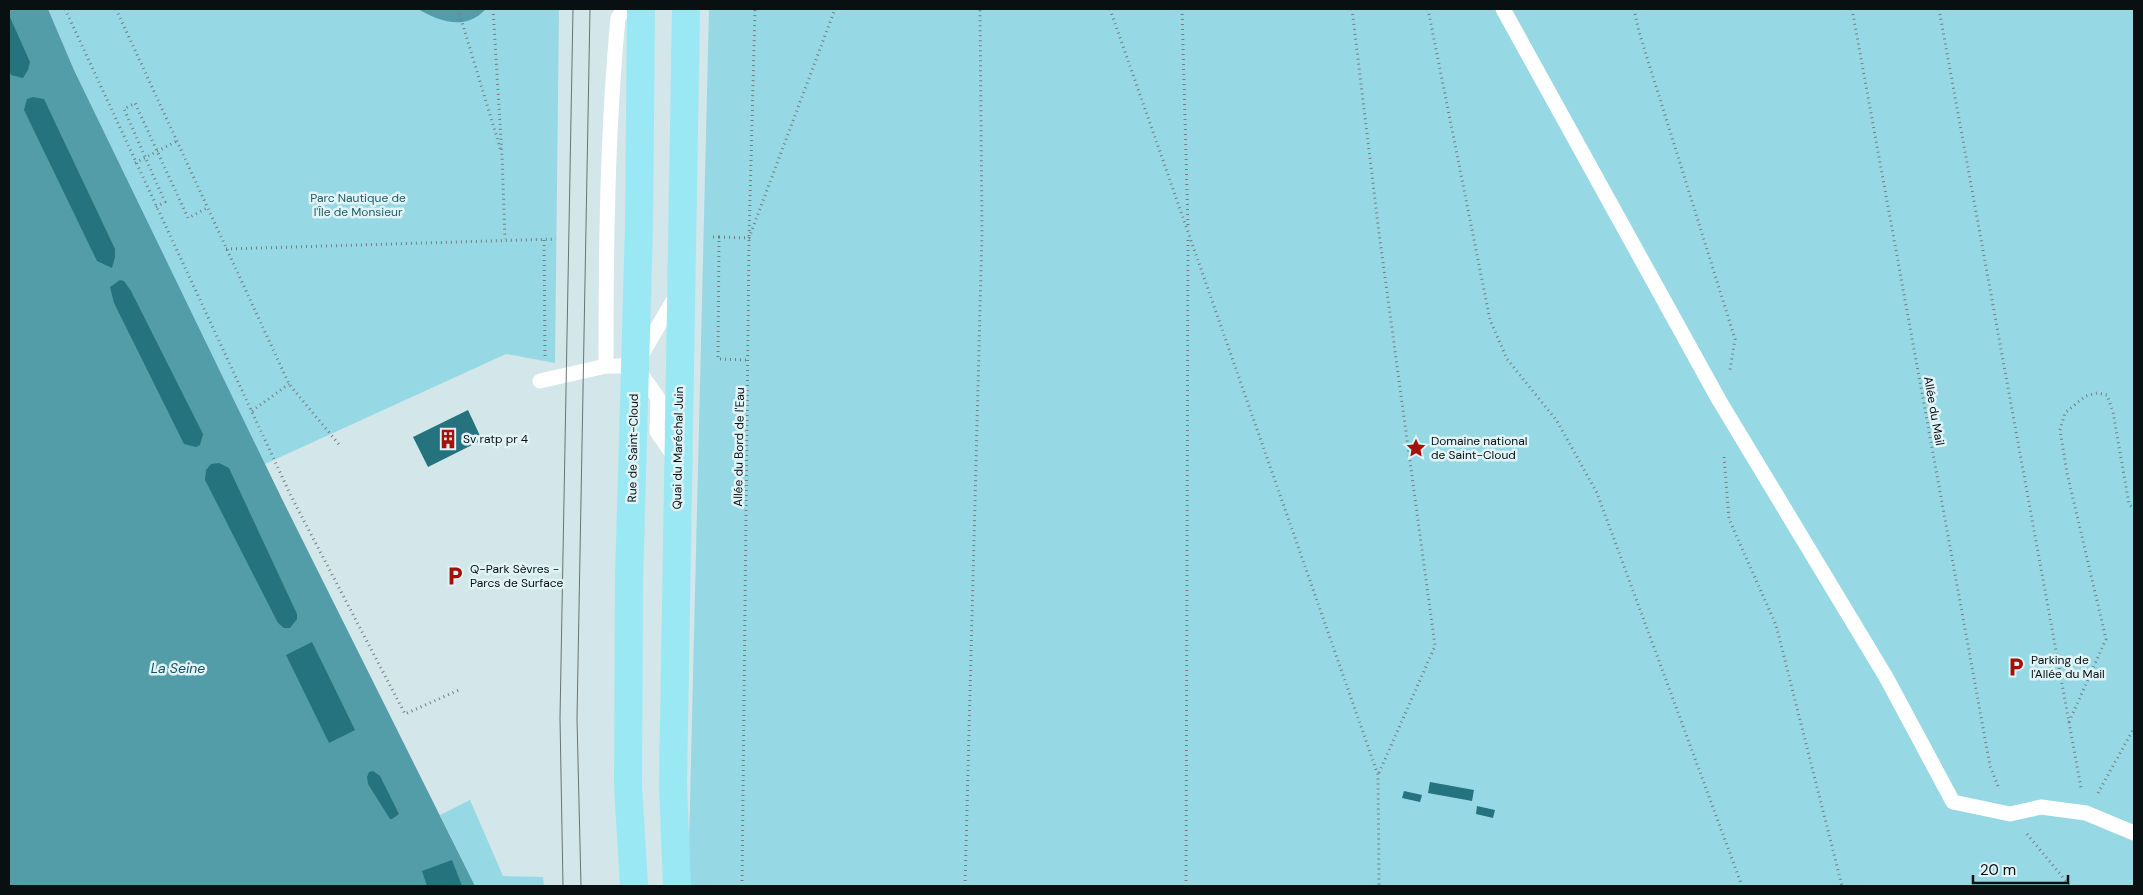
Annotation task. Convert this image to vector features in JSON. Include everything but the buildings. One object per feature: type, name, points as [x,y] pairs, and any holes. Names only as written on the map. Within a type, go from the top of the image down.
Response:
[{"type":"main road","name":"Rue de Saint-Cloud","points":[[634,886],[628,786],[629,580],[639,226],[641,9]]},
{"type":"main road","name":"Quai du Maréchal Juin","points":[[677,886],[673,785],[686,9]]},
{"type":"lane","points":[[606,366],[606,240],[611,92],[618,18],[624,9]]},
{"type":"lane","points":[[1503,9],[1719,400],[1886,677],[1953,802],[2010,814],[2041,808],[2086,813],[2134,833]]},
{"type":"lane","points":[[635,366],[681,287]]},
{"type":"lane","points":[[540,381],[606,366],[635,366]]},
{"type":"lane","points":[[635,366],[658,398],[657,432],[678,462]]},
{"type":"path","points":[[65,9],[292,496],[405,714],[459,690]]},
{"type":"path","points":[[116,9],[288,384],[341,447]]},
{"type":"path","points":[[458,9],[502,156]]},
{"type":"path","points":[[493,9],[505,209],[505,239]]},
{"type":"path","name":"Allée du Bord de l'Eau","points":[[742,886],[749,238],[755,9]]},
{"type":"path","points":[[713,245],[713,237],[749,238],[835,9]]},
{"type":"path","points":[[965,886],[982,233],[980,9]]},
{"type":"path","points":[[1110,9],[1378,775],[1379,886]]},
{"type":"path","points":[[1182,9],[1188,233],[1186,886]]},
{"type":"path","points":[[1352,9],[1379,234],[1435,646],[1378,775]]},
{"type":"path","points":[[1428,9],[1490,320],[1507,359],[1557,420],[1597,494],[1742,886]]},
{"type":"path","points":[[1634,9],[1639,32],[1735,339],[1730,371],[1719,400]]},
{"type":"path","name":"Allée du Mail","points":[[1852,9],[1990,766],[2010,814],[2070,886]]},
{"type":"path","points":[[1939,9],[2086,813]]},
{"type":"path","points":[[156,207],[165,202],[124,109],[136,103],[188,218],[207,208]]},
{"type":"path","points":[[136,163],[176,141]]},
{"type":"path","points":[[719,237],[718,360],[748,360]]},
{"type":"path","points":[[226,249],[505,239],[556,239]]},
{"type":"path","points":[[540,381],[545,361],[544,240]]},
{"type":"path","points":[[252,411],[288,384]]},
{"type":"path","points":[[2069,722],[2106,639],[2067,473],[2060,430],[2065,413],[2086,396],[2097,392],[2107,395],[2113,412],[2130,504],[2134,509]]},
{"type":"path","points":[[1724,455],[1729,520],[1776,625],[1842,886]]},
{"type":"path","points":[[2086,813],[2134,728]]},
{"type":"green space","name":"Parc Nautique de l'Île de Monsieur","points":[[48,9],[559,9],[555,363],[506,354],[265,464],[74,70]]},
{"type":"green space","name":"Domaine national de Saint-Cloud","points":[[709,9],[2134,9],[2134,886],[688,886]]},
{"type":"green space","points":[[470,800],[503,876],[543,877],[544,886],[475,886],[440,815]]},
{"type":"water","name":"La Seine","points":[[9,9],[48,9],[74,70],[282,499],[475,886],[9,886]]},
{"type":"water","points":[[418,9],[486,9],[470,20],[453,22],[435,18]]},
{"type":"tram line","points":[[563,886],[560,718],[573,9]]},
{"type":"tram line","points":[[581,886],[577,718],[590,9]]},
{"type":"place","name":"Sv ratp pr 4","points":[[448,439]]},
{"type":"place","name":"Domaine national de Saint-Cloud","points":[[1416,448]]},
{"type":"place","name":"Q-Park Sèvres - Parcs de Surface","points":[[455,576]]},
{"type":"place","name":"Parking de l'Allée du Mail","points":[[2016,667]]}]
